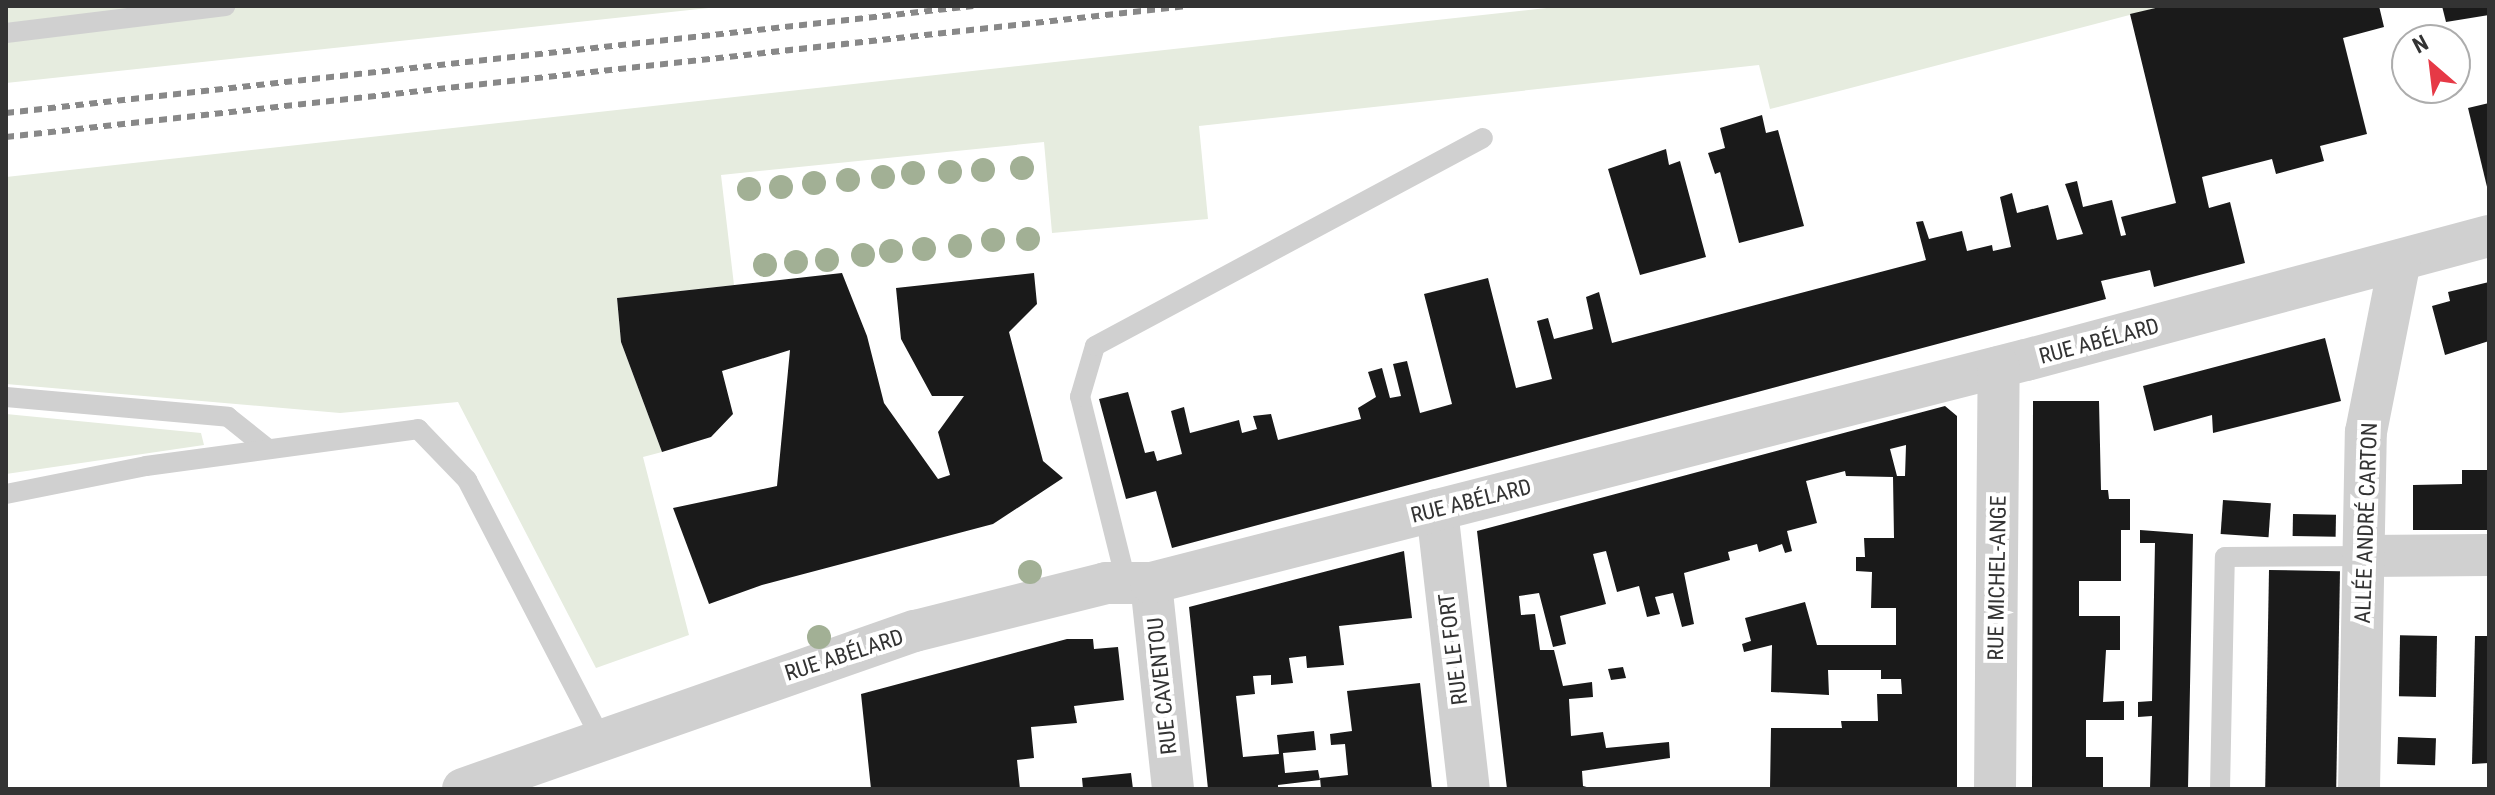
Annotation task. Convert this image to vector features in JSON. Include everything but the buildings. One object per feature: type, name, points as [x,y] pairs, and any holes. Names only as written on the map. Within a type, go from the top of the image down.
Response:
[{"type":"street","name":"RUE ABÉLARD","points":[[463,789],[874,643],[1437,510],[1999,367],[2489,236]]},
{"type":"street","name":"ALLÉE ANDRÉ CARTON","points":[[2359,789],[2366,432],[2400,260]]},
{"type":"street","name":"RUE MICHEL-ANGE","points":[[1995,789],[1999,367]]},
{"type":"street","name":"RUE LE FORT","points":[[1437,510],[1469,789]]},
{"type":"street","points":[[2365,556],[2489,555]]},
{"type":"street","name":"RUE CAVENTOU","points":[[1139,582],[1173,789]]},
{"type":"lane","points":[[6,33],[225,6]]},
{"type":"lane","points":[[1139,582],[1080,397],[1095,346],[1483,138]]},
{"type":"lane","points":[[6,397],[228,417],[268,449]]},
{"type":"lane","points":[[6,494],[268,449],[418,429],[467,480],[601,738]]},
{"type":"lane","points":[[2220,789],[2225,557],[2365,556]]},
{"type":"shaded area","points":[[6,6],[727,6],[6,83]]},
{"type":"shaded area","points":[[1565,6],[2164,6],[1770,109],[1759,65],[1199,126],[1208,219],[1052,233],[1044,142],[721,175],[734,285],[617,298],[621,342],[662,452],[643,457],[689,635],[596,668],[458,402],[340,413],[6,384],[6,177]]},
{"type":"shaded area","points":[[6,414],[201,433],[204,445],[6,474]]},
{"type":"railway","points":[[6,113],[973,6]]},
{"type":"railway","points":[[6,137],[1187,6]]}]
